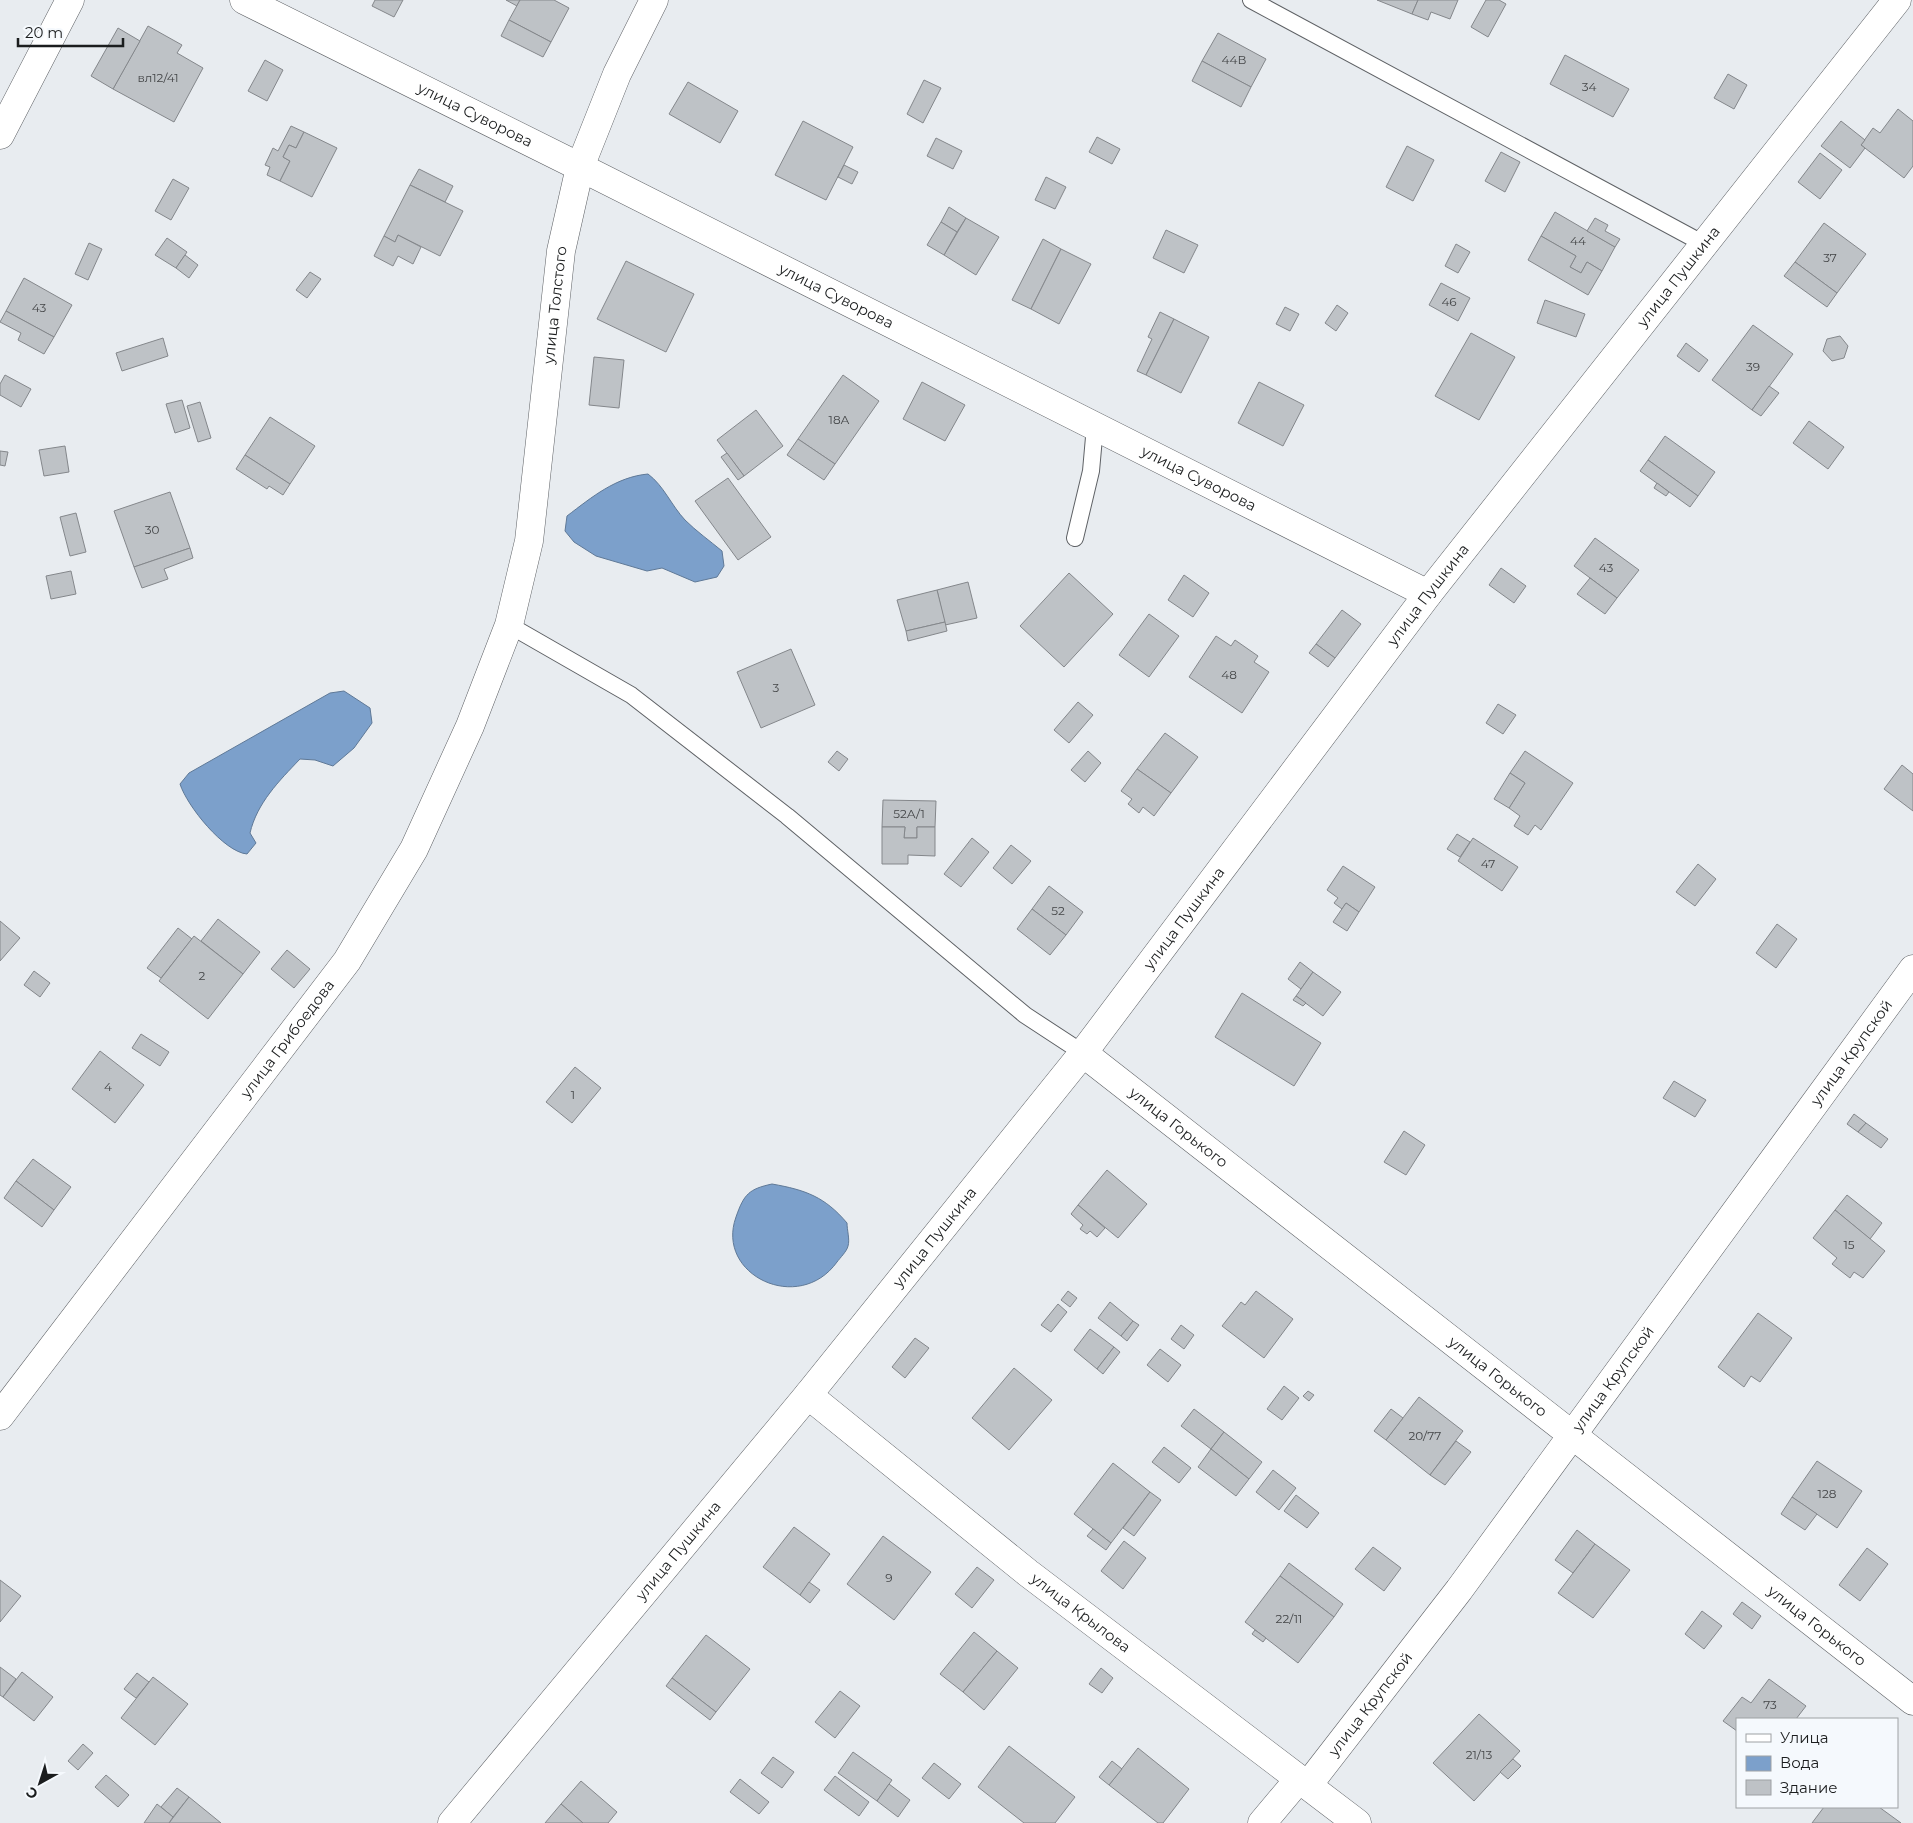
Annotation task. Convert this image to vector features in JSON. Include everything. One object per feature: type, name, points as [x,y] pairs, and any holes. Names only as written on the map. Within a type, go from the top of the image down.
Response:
[{"type":"street","points":[[0,135],[70,0]]},
{"type":"street","name":"улица Суворова","points":[[244,0],[580,166],[1428,594]]},
{"type":"street","name":"улица Толстого","points":[[510,625],[528,541],[561,251],[580,166],[617,74],[654,0]]},
{"type":"street","name":"улица Пушкина","points":[[455,1822],[808,1395],[1083,1053],[1428,594],[1897,0]]},
{"type":"street","name":"улица Грибоедова","points":[[0,1416],[347,961],[414,850],[470,726],[510,625]]},
{"type":"street","name":"улица Крупской","points":[[1262,1823],[1304,1782],[1459,1590],[1574,1436],[1913,969]]},
{"type":"street","name":"улица Горького","points":[[1083,1053],[1913,1701]]},
{"type":"street","name":"улица Крылова","points":[[808,1395],[1028,1573],[1357,1823]]},
{"type":"lane","points":[[1251,0],[1704,244]]},
{"type":"lane","points":[[1075,538],[1091,471],[1095,426]]},
{"type":"lane","points":[[510,625],[631,695],[787,816],[1024,1014],[1083,1053]]},
{"type":"water","points":[[648,474],[659,484],[685,520],[722,551],[724,566],[717,577],[695,582],[662,568],[647,571],[596,556],[574,542],[565,531],[567,516],[595,495],[625,479]]},
{"type":"water","points":[[344,691],[370,708],[372,723],[354,748],[333,766],[315,760],[300,759],[263,802],[250,833],[256,843],[247,854],[238,851],[218,837],[198,815],[184,793],[180,784],[189,773],[330,693]]},
{"type":"water","points":[[772,1184],[795,1189],[814,1196],[831,1207],[847,1223],[849,1244],[837,1262],[821,1278],[802,1285],[783,1286],[764,1281],[749,1271],[738,1256],[733,1238],[736,1217],[742,1203],[748,1194],[758,1188]]},
{"type":"building","points":[[375,0],[403,0],[394,17],[372,6]]},
{"type":"building","points":[[506,0],[520,0],[517,6]]},
{"type":"building","points":[[520,0],[554,0],[569,8],[551,42],[509,20]]},
{"type":"building","points":[[1377,0],[1418,0],[1412,14]]},
{"type":"building","points":[[1418,0],[1458,0],[1450,19],[1431,12],[1428,20],[1412,14]]},
{"type":"building","points":[[1486,0],[1499,0],[1506,4],[1488,37],[1471,27]]},
{"type":"building","points":[[509,20],[551,42],[543,57],[501,36]]},
{"type":"building","points":[[148,26],[182,45],[177,53],[203,68],[174,122],[113,89]]},
{"type":"building","points":[[118,28],[140,41],[113,89],[91,76]]},
{"type":"building","points":[[1218,33],[1266,59],[1251,87],[1202,61]]},
{"type":"building","points":[[1565,55],[1629,89],[1613,117],[1550,84]]},
{"type":"building","points":[[265,60],[283,70],[267,101],[248,91]]},
{"type":"building","points":[[1202,61],[1251,87],[1241,107],[1192,81]]},
{"type":"building","points":[[1728,74],[1747,85],[1734,109],[1714,98]]},
{"type":"building","points":[[924,80],[941,88],[923,123],[907,114]]},
{"type":"building","points":[[688,82],[738,111],[720,143],[669,114]]},
{"type":"building","points":[[1898,109],[1913,121],[1913,166],[1904,178],[1861,145],[1873,128],[1880,133]]},
{"type":"building","points":[[803,121],[853,147],[826,200],[775,175]]},
{"type":"building","points":[[1841,121],[1865,140],[1861,145],[1865,148],[1850,168],[1821,146]]},
{"type":"building","points":[[291,126],[304,132],[296,148],[289,145],[283,157],[290,161],[280,181],[267,175],[270,167],[265,165],[273,148],[278,151]]},
{"type":"building","points":[[304,132],[337,148],[312,197],[280,181],[290,161],[283,157],[289,145],[296,148]]},
{"type":"building","points":[[1097,137],[1120,149],[1112,164],[1089,152]]},
{"type":"building","points":[[936,138],[962,151],[953,169],[927,156]]},
{"type":"building","points":[[1407,146],[1434,160],[1413,201],[1386,187]]},
{"type":"building","points":[[1501,152],[1520,162],[1505,192],[1485,181]]},
{"type":"building","points":[[1820,153],[1842,170],[1820,199],[1798,182]]},
{"type":"building","points":[[844,165],[858,172],[852,184],[838,177]]},
{"type":"building","points":[[419,169],[453,186],[445,202],[410,185]]},
{"type":"building","points":[[1046,177],[1066,187],[1055,209],[1035,200]]},
{"type":"building","points":[[173,179],[189,188],[171,220],[155,211]]},
{"type":"building","points":[[410,185],[463,211],[440,256],[398,235],[395,242],[384,236]]},
{"type":"building","points":[[949,207],[966,218],[957,232],[941,222]]},
{"type":"building","points":[[1555,212],[1615,247],[1602,271],[1587,262],[1581,273],[1570,267],[1576,256],[1541,236]]},
{"type":"building","points":[[966,218],[999,237],[976,275],[944,255]]},
{"type":"building","points":[[1595,218],[1608,225],[1605,231],[1620,239],[1615,247],[1587,231]]},
{"type":"building","points":[[941,222],[957,232],[944,255],[927,245]]},
{"type":"building","points":[[1824,223],[1866,254],[1837,293],[1795,262]]},
{"type":"building","points":[[1166,230],[1198,245],[1184,273],[1153,258]]},
{"type":"building","points":[[398,235],[421,247],[413,264],[398,256],[393,266],[374,256],[384,236],[395,242]]},
{"type":"building","points":[[1541,236],[1576,256],[1570,267],[1581,273],[1587,262],[1602,271],[1588,295],[1528,260]]},
{"type":"building","points":[[167,238],[187,252],[176,268],[155,255]]},
{"type":"building","points":[[1043,239],[1061,249],[1031,309],[1012,300]]},
{"type":"building","points":[[89,243],[102,249],[88,280],[75,274]]},
{"type":"building","points":[[1456,244],[1470,252],[1458,273],[1445,266]]},
{"type":"building","points":[[1061,249],[1091,264],[1059,324],[1031,309]]},
{"type":"building","points":[[185,255],[198,265],[189,278],[176,268]]},
{"type":"building","points":[[626,261],[694,294],[666,352],[597,319]]},
{"type":"building","points":[[1795,262],[1837,293],[1827,307],[1784,276]]},
{"type":"building","points":[[310,272],[321,279],[307,298],[296,290]]},
{"type":"building","points":[[24,278],[72,305],[54,337],[6,311]]},
{"type":"building","points":[[1441,283],[1470,298],[1458,321],[1429,305]]},
{"type":"building","points":[[1545,300],[1585,314],[1576,337],[1537,323]]},
{"type":"building","points":[[1337,305],[1348,313],[1336,331],[1325,323]]},
{"type":"building","points":[[1285,307],[1299,314],[1290,331],[1276,324]]},
{"type":"building","points":[[6,311],[54,337],[44,354],[18,340],[21,333],[0,322]]},
{"type":"building","points":[[1160,312],[1174,319],[1146,375],[1137,371],[1152,339],[1148,337]]},
{"type":"building","points":[[1174,319],[1209,337],[1181,393],[1146,375]]},
{"type":"building","points":[[1753,325],[1793,354],[1752,410],[1712,380]]},
{"type":"building","points":[[1471,333],[1515,357],[1479,420],[1435,396]]},
{"type":"building","points":[[1840,336],[1848,346],[1844,358],[1832,361],[1823,351],[1827,339]]},
{"type":"building","points":[[163,338],[168,356],[122,371],[116,353]]},
{"type":"building","points":[[1686,343],[1708,360],[1699,372],[1677,356]]},
{"type":"building","points":[[594,357],[624,360],[619,408],[589,405]]},
{"type":"building","points":[[5,375],[31,389],[21,407],[0,395],[0,384]]},
{"type":"building","points":[[843,375],[879,401],[835,464],[798,439]]},
{"type":"building","points":[[922,382],[965,405],[945,441],[903,419]]},
{"type":"building","points":[[1259,382],[1304,405],[1283,446],[1238,423]]},
{"type":"building","points":[[1769,386],[1779,393],[1761,416],[1752,410]]},
{"type":"building","points":[[182,400],[190,428],[175,433],[166,404]]},
{"type":"building","points":[[200,402],[211,438],[198,442],[187,406]]},
{"type":"building","points":[[756,410],[783,446],[744,476],[717,440]]},
{"type":"building","points":[[270,417],[315,446],[290,484],[245,455]]},
{"type":"building","points":[[1809,421],[1844,447],[1828,469],[1793,443]]},
{"type":"building","points":[[1665,436],[1715,472],[1698,496],[1648,460]]},
{"type":"building","points":[[798,439],[835,464],[824,480],[787,455]]},
{"type":"building","points":[[65,446],[69,472],[44,476],[39,450]]},
{"type":"building","points":[[0,451],[8,452],[5,466],[0,465]]},
{"type":"building","points":[[727,453],[744,476],[738,480],[721,457]]},
{"type":"building","points":[[245,455],[290,484],[283,495],[269,486],[267,489],[236,469]]},
{"type":"building","points":[[1648,460],[1698,496],[1690,507],[1640,471]]},
{"type":"building","points":[[728,478],[771,537],[738,560],[695,501]]},
{"type":"building","points":[[1657,483],[1669,492],[1666,496],[1654,488]]},
{"type":"building","points":[[170,492],[190,548],[134,567],[114,511]]},
{"type":"building","points":[[76,513],[86,552],[70,556],[60,517]]},
{"type":"building","points":[[1595,538],[1639,570],[1617,598],[1574,566]]},
{"type":"building","points":[[190,548],[193,558],[164,569],[168,579],[142,588],[134,567]]},
{"type":"building","points":[[1501,568],[1526,586],[1514,603],[1489,585]]},
{"type":"building","points":[[71,571],[76,594],[51,599],[46,576]]},
{"type":"building","points":[[1069,573],[1113,614],[1064,667],[1020,626]]},
{"type":"building","points":[[1184,575],[1209,593],[1193,617],[1168,600]]},
{"type":"building","points":[[1590,578],[1617,598],[1605,614],[1577,594]]},
{"type":"building","points":[[968,582],[977,618],[945,625],[937,590]]},
{"type":"building","points":[[937,590],[945,622],[906,631],[897,600]]},
{"type":"building","points":[[1342,610],[1361,624],[1335,658],[1316,644]]},
{"type":"building","points":[[1149,614],[1179,636],[1149,677],[1119,655]]},
{"type":"building","points":[[945,622],[947,631],[908,641],[906,631]]},
{"type":"building","points":[[1216,636],[1231,646],[1235,640],[1258,656],[1254,662],[1269,672],[1242,713],[1189,677]]},
{"type":"building","points":[[1316,644],[1335,658],[1328,667],[1309,653]]},
{"type":"building","points":[[791,649],[815,705],[761,728],[737,672]]},
{"type":"building","points":[[1078,702],[1093,715],[1069,743],[1054,730]]},
{"type":"building","points":[[1498,704],[1516,715],[1503,734],[1486,723]]},
{"type":"building","points":[[1165,733],[1198,757],[1171,793],[1137,769]]},
{"type":"building","points":[[837,751],[848,759],[839,771],[828,762]]},
{"type":"building","points":[[1088,751],[1101,763],[1085,782],[1071,770]]},
{"type":"building","points":[[1525,751],[1573,783],[1541,830],[1535,825],[1528,835],[1514,826],[1520,816],[1509,808],[1525,783],[1510,773]]},
{"type":"building","points":[[1902,765],[1913,774],[1913,811],[1884,789]]},
{"type":"building","points":[[1137,769],[1171,793],[1154,816],[1143,807],[1139,813],[1128,804],[1132,799],[1121,791]]},
{"type":"building","points":[[1510,773],[1525,783],[1509,808],[1494,799]]},
{"type":"building","points":[[883,800],[936,801],[935,827],[917,827],[917,838],[904,838],[905,827],[882,827]]},
{"type":"building","points":[[882,827],[905,827],[904,838],[917,838],[917,827],[935,827],[935,856],[908,855],[908,864],[882,864]]},
{"type":"building","points":[[1457,834],[1470,842],[1460,857],[1447,849]]},
{"type":"building","points":[[972,838],[989,852],[961,887],[944,874]]},
{"type":"building","points":[[1473,838],[1518,867],[1502,891],[1458,861]]},
{"type":"building","points":[[1011,845],[1031,861],[1012,884],[993,868]]},
{"type":"building","points":[[1698,864],[1716,879],[1695,906],[1676,892]]},
{"type":"building","points":[[1343,866],[1375,887],[1359,912],[1346,903],[1342,909],[1334,903],[1338,898],[1327,890]]},
{"type":"building","points":[[1049,886],[1083,912],[1066,935],[1032,909]]},
{"type":"building","points":[[1346,903],[1359,912],[1347,931],[1333,922]]},
{"type":"building","points":[[1032,909],[1066,935],[1050,955],[1017,929]]},
{"type":"building","points":[[218,919],[260,952],[243,974],[201,941]]},
{"type":"building","points":[[0,921],[20,938],[0,961]]},
{"type":"building","points":[[1777,924],[1797,939],[1776,968],[1756,953]]},
{"type":"building","points":[[178,928],[192,939],[161,978],[147,968]]},
{"type":"building","points":[[194,936],[243,974],[208,1019],[159,981]]},
{"type":"building","points":[[287,950],[310,969],[294,988],[271,969]]},
{"type":"building","points":[[1300,962],[1313,972],[1301,989],[1288,979]]},
{"type":"building","points":[[34,971],[50,983],[40,997],[24,985]]},
{"type":"building","points":[[1313,972],[1341,992],[1323,1016],[1296,996]]},
{"type":"building","points":[[1242,993],[1321,1043],[1294,1086],[1215,1037]]},
{"type":"building","points":[[1296,996],[1306,1003],[1303,1006],[1293,1000]]},
{"type":"building","points":[[141,1034],[169,1052],[160,1066],[132,1048]]},
{"type":"building","points":[[100,1051],[144,1085],[115,1123],[72,1089]]},
{"type":"building","points":[[575,1067],[601,1088],[572,1123],[546,1102]]},
{"type":"building","points":[[1674,1081],[1706,1100],[1695,1117],[1663,1098]]},
{"type":"building","points":[[1854,1114],[1866,1123],[1858,1132],[1847,1124]]},
{"type":"building","points":[[1866,1123],[1888,1139],[1881,1148],[1858,1132]]},
{"type":"building","points":[[1404,1131],[1425,1145],[1406,1175],[1384,1162]]},
{"type":"building","points":[[33,1159],[71,1187],[54,1210],[16,1181]]},
{"type":"building","points":[[1107,1170],[1147,1204],[1118,1238],[1078,1205]]},
{"type":"building","points":[[16,1181],[54,1210],[42,1227],[4,1198]]},
{"type":"building","points":[[1847,1195],[1882,1223],[1870,1239],[1835,1210]]},
{"type":"building","points":[[1078,1205],[1105,1228],[1097,1237],[1090,1231],[1087,1234],[1080,1229],[1083,1225],[1071,1214]]},
{"type":"building","points":[[1835,1210],[1885,1251],[1863,1278],[1854,1272],[1850,1278],[1832,1264],[1837,1258],[1813,1238]]},
{"type":"building","points":[[1068,1291],[1077,1298],[1070,1307],[1061,1300]]},
{"type":"building","points":[[1256,1291],[1293,1319],[1264,1358],[1222,1326],[1241,1302],[1245,1305]]},
{"type":"building","points":[[1110,1302],[1133,1321],[1121,1336],[1098,1318]]},
{"type":"building","points":[[1058,1304],[1067,1312],[1051,1332],[1041,1325]]},
{"type":"building","points":[[1758,1313],[1792,1338],[1760,1382],[1751,1376],[1744,1387],[1718,1367]]},
{"type":"building","points":[[1133,1321],[1139,1325],[1127,1341],[1121,1336]]},
{"type":"building","points":[[1181,1325],[1194,1335],[1184,1349],[1171,1339]]},
{"type":"building","points":[[1090,1329],[1114,1347],[1097,1369],[1074,1350]]},
{"type":"building","points":[[915,1338],[929,1348],[905,1378],[892,1367]]},
{"type":"building","points":[[1114,1347],[1120,1352],[1103,1374],[1097,1369]]},
{"type":"building","points":[[1160,1349],[1181,1365],[1168,1382],[1147,1365]]},
{"type":"building","points":[[1014,1368],[1052,1400],[1009,1450],[972,1418]]},
{"type":"building","points":[[1284,1386],[1299,1398],[1282,1420],[1267,1409]]},
{"type":"building","points":[[1308,1391],[1314,1395],[1309,1401],[1303,1396]]},
{"type":"building","points":[[1419,1397],[1463,1431],[1430,1475],[1386,1440]]},
{"type":"building","points":[[1194,1409],[1224,1432],[1211,1449],[1181,1426]]},
{"type":"building","points":[[1391,1409],[1403,1418],[1386,1440],[1374,1431]]},
{"type":"building","points":[[1224,1432],[1262,1462],[1249,1479],[1211,1449]]},
{"type":"building","points":[[1456,1441],[1471,1452],[1445,1485],[1430,1475]]},
{"type":"building","points":[[1164,1447],[1191,1468],[1179,1483],[1152,1462]]},
{"type":"building","points":[[1211,1449],[1249,1479],[1236,1496],[1198,1467]]},
{"type":"building","points":[[1817,1461],[1862,1491],[1837,1528],[1792,1497]]},
{"type":"building","points":[[1113,1463],[1150,1492],[1111,1543],[1074,1514]]},
{"type":"building","points":[[1273,1470],[1296,1488],[1279,1510],[1256,1492]]},
{"type":"building","points":[[1150,1492],[1161,1500],[1134,1536],[1123,1528]]},
{"type":"building","points":[[1296,1495],[1319,1513],[1307,1528],[1284,1511]]},
{"type":"building","points":[[1792,1497],[1817,1514],[1805,1530],[1781,1514]]},
{"type":"building","points":[[794,1527],[830,1554],[800,1595],[763,1567]]},
{"type":"building","points":[[1093,1529],[1111,1543],[1106,1550],[1087,1536]]},
{"type":"building","points":[[1577,1530],[1595,1544],[1573,1573],[1555,1560]]},
{"type":"building","points":[[883,1536],[931,1572],[894,1620],[847,1584]]},
{"type":"building","points":[[1124,1541],[1146,1558],[1123,1589],[1101,1571]]},
{"type":"building","points":[[1595,1544],[1630,1570],[1593,1618],[1558,1593]]},
{"type":"building","points":[[1373,1547],[1401,1568],[1384,1591],[1355,1569]]},
{"type":"building","points":[[1867,1548],[1888,1564],[1860,1601],[1839,1585]]},
{"type":"building","points":[[1289,1563],[1343,1604],[1334,1617],[1280,1576]]},
{"type":"building","points":[[977,1567],[994,1580],[972,1608],[955,1594]]},
{"type":"building","points":[[1280,1576],[1334,1617],[1298,1663],[1245,1622]]},
{"type":"building","points":[[0,1580],[21,1596],[0,1622]]},
{"type":"building","points":[[809,1582],[820,1590],[810,1603],[800,1595]]},
{"type":"building","points":[[1742,1602],[1761,1616],[1752,1629],[1733,1614]]},
{"type":"building","points":[[1702,1611],[1722,1626],[1704,1649],[1685,1634]]},
{"type":"building","points":[[1255,1630],[1266,1638],[1263,1642],[1252,1634]]},
{"type":"building","points":[[974,1632],[997,1651],[963,1692],[940,1674]]},
{"type":"building","points":[[706,1635],[750,1669],[716,1712],[672,1678]]},
{"type":"building","points":[[997,1651],[1018,1668],[984,1710],[963,1692]]},
{"type":"building","points":[[0,1667],[16,1679],[3,1697],[0,1695]]},
{"type":"building","points":[[1101,1668],[1113,1678],[1102,1693],[1089,1684]]},
{"type":"building","points":[[22,1672],[53,1697],[34,1721],[3,1697]]},
{"type":"building","points":[[137,1673],[149,1682],[136,1698],[124,1689]]},
{"type":"building","points":[[153,1677],[188,1704],[155,1745],[121,1718]]},
{"type":"building","points":[[672,1678],[716,1712],[710,1720],[666,1686]]},
{"type":"building","points":[[1769,1679],[1806,1706],[1797,1718],[1736,1718],[1736,1730],[1723,1721],[1742,1697],[1751,1703]]},
{"type":"building","points":[[840,1691],[860,1706],[835,1738],[815,1722]]},
{"type":"building","points":[[1479,1714],[1520,1751],[1474,1801],[1433,1763]]},
{"type":"building","points":[[83,1744],[93,1753],[78,1770],[68,1761]]},
{"type":"building","points":[[1009,1746],[1075,1797],[1055,1823],[1024,1823],[978,1787]]},
{"type":"building","points":[[1138,1748],[1189,1789],[1163,1823],[1158,1823],[1109,1785]]},
{"type":"building","points":[[853,1752],[892,1780],[877,1801],[838,1773]]},
{"type":"building","points":[[773,1757],[794,1772],[782,1788],[761,1773]]},
{"type":"building","points":[[1513,1759],[1521,1766],[1508,1779],[1500,1772]]},
{"type":"building","points":[[1112,1761],[1122,1769],[1109,1785],[1099,1777]]},
{"type":"building","points":[[934,1763],[961,1784],[949,1799],[922,1778]]},
{"type":"building","points":[[106,1775],[129,1795],[118,1807],[95,1787]]},
{"type":"building","points":[[835,1776],[869,1802],[859,1816],[824,1790]]},
{"type":"building","points":[[740,1779],[769,1802],[759,1814],[730,1792]]},
{"type":"building","points":[[581,1781],[617,1812],[608,1823],[583,1823],[561,1804]]},
{"type":"building","points":[[889,1784],[910,1800],[898,1817],[877,1801]]},
{"type":"building","points":[[177,1788],[189,1797],[173,1817],[161,1807]]},
{"type":"building","points":[[189,1797],[221,1823],[169,1823]]},
{"type":"building","points":[[157,1804],[173,1817],[169,1823],[144,1823]]},
{"type":"building","points":[[561,1804],[583,1823],[545,1823]]},
{"type":"building","points":[[1823,1808],[1880,1808],[1901,1823],[1812,1823]]}]
